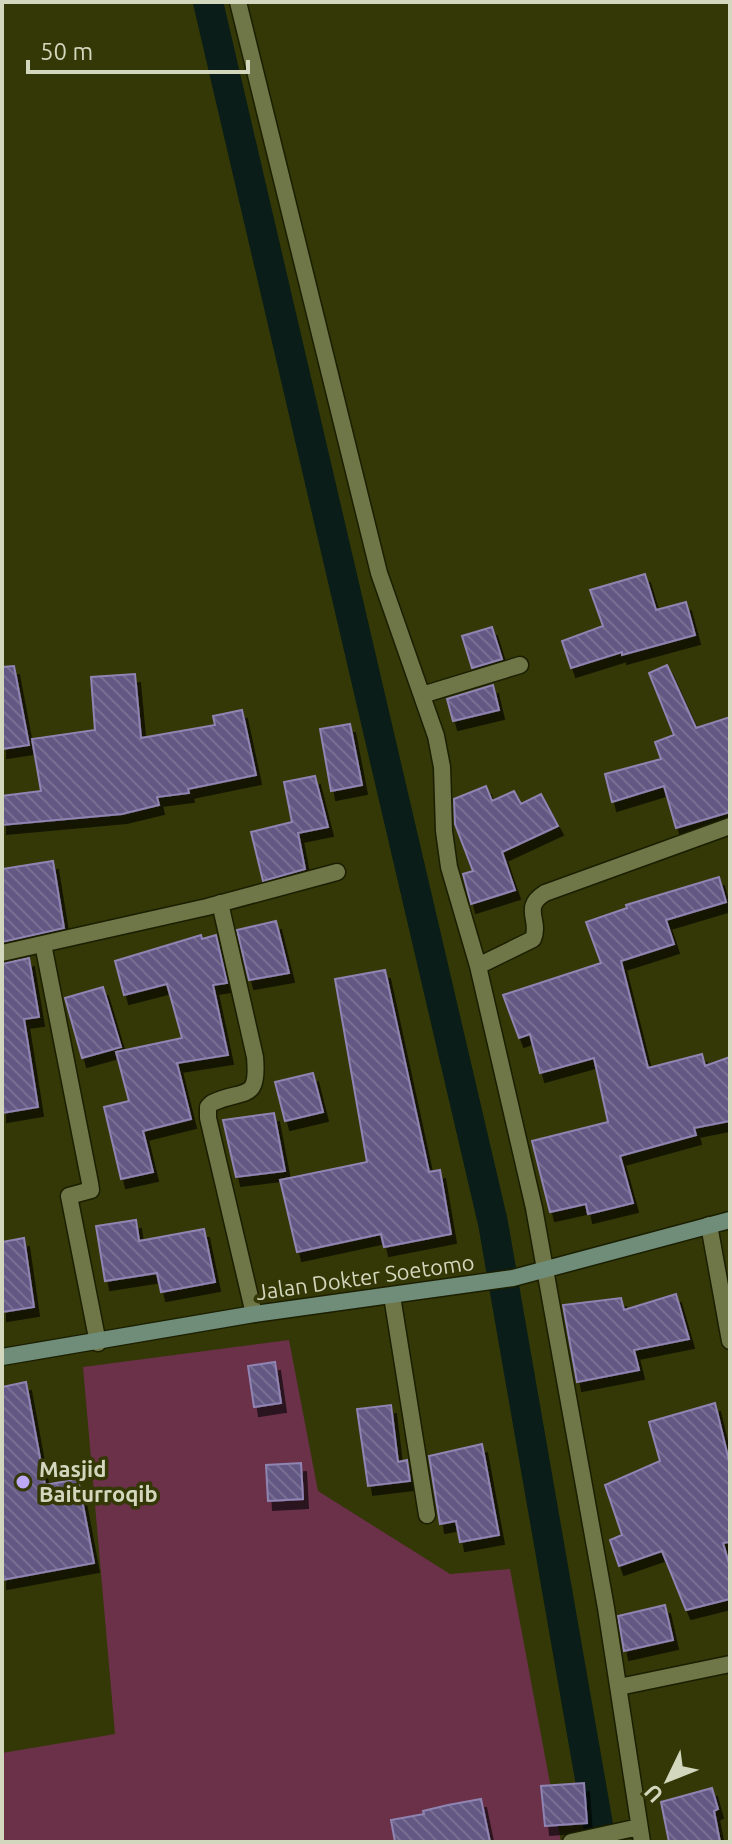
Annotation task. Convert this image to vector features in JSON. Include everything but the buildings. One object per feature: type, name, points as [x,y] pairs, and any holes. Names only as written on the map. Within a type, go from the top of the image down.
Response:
[{"type":"street","points":[[238,2],[379,573],[436,736],[442,767],[444,831],[449,867],[478,966],[514,1116],[544,1272],[619,1687],[634,1833],[571,1842]]},
{"type":"street","points":[[422,695],[520,665]]},
{"type":"street","points":[[478,966],[533,939],[536,933],[532,907],[536,899],[545,893],[730,826]]},
{"type":"street","points":[[2,953],[220,903],[337,872]]},
{"type":"street","points":[[220,903],[257,1076],[255,1085],[248,1092],[212,1103],[208,1107],[208,1118],[254,1314]]},
{"type":"street","points":[[43,944],[91,1190],[69,1196],[98,1343]]},
{"type":"street","name":"Jalan Dokter Soetomo","points":[[2,1357],[254,1314],[513,1278],[730,1220]]},
{"type":"street","points":[[709,1225],[730,1341]]},
{"type":"street","points":[[392,1296],[427,1515]]},
{"type":"street","points":[[619,1687],[730,1664]]},
{"type":"shaded area","points":[[289,1340],[318,1491],[450,1574],[510,1569],[561,1842],[2,1842],[2,1753],[115,1734],[83,1367]]},
{"type":"waterway","points":[[208,2],[493,1223],[601,1842]]},
{"type":"place","name":"Masjid Baiturroqib","points":[[23,1482]]}]
